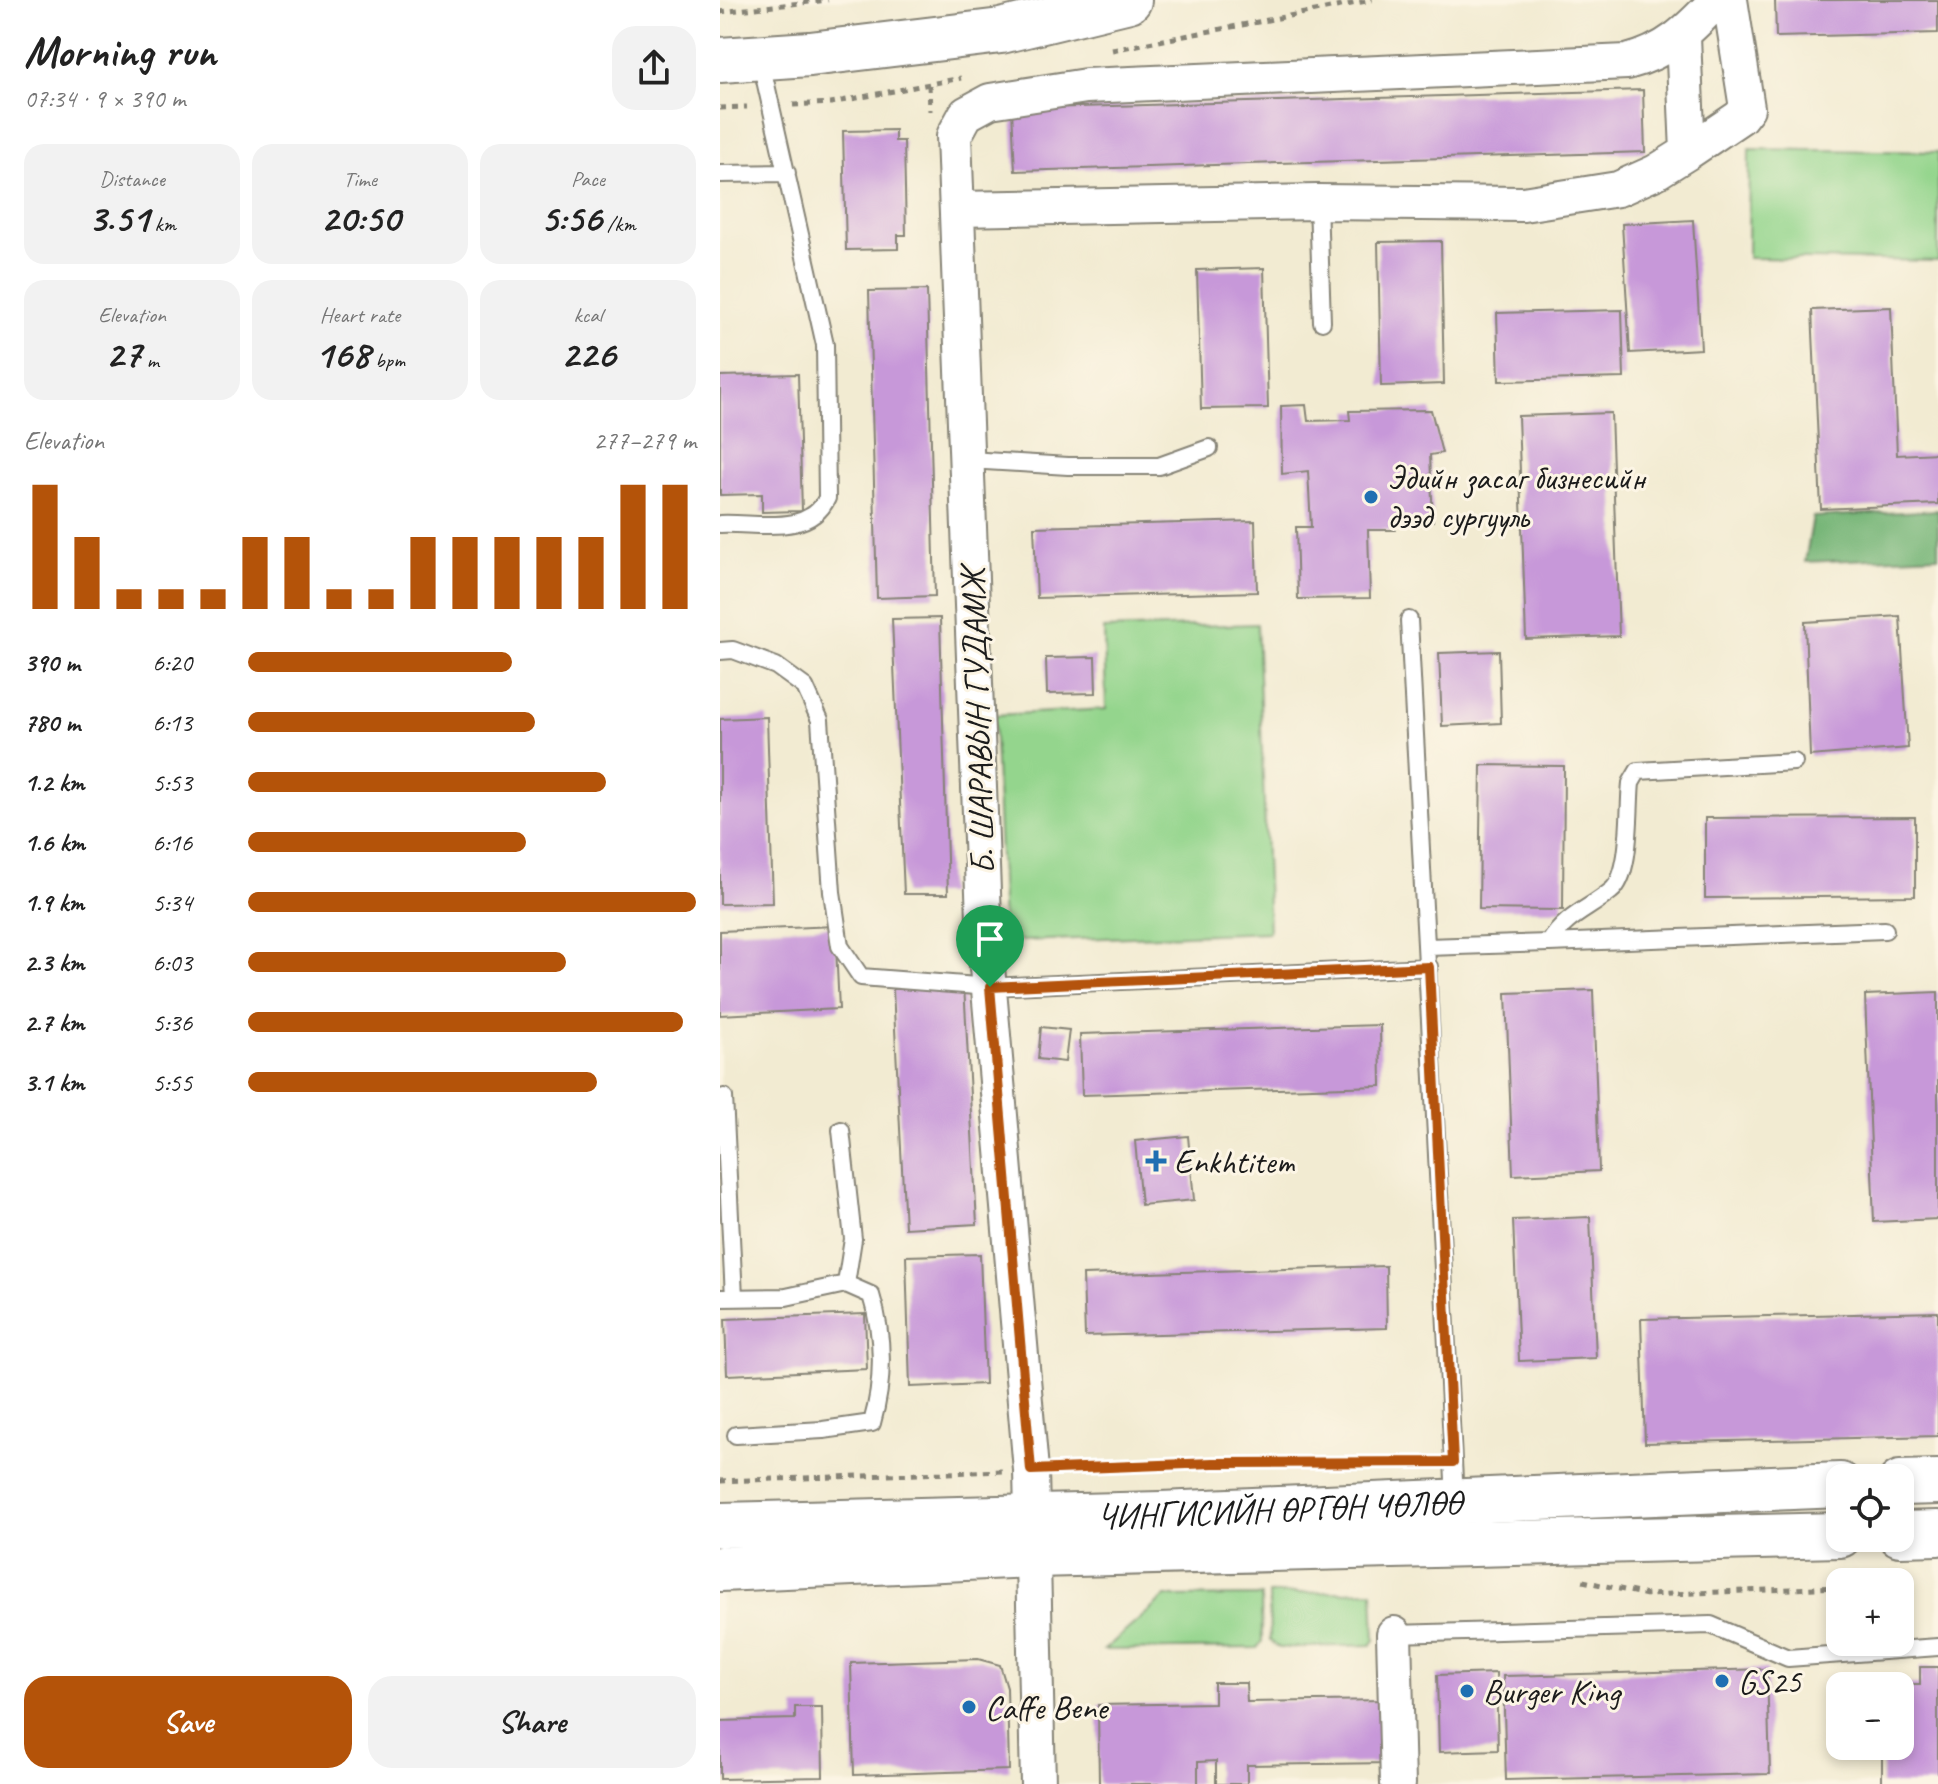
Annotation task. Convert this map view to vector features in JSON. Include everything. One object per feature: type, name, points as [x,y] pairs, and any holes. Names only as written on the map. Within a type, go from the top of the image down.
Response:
[{"type":"main road","points":[[740,59],[1001,31],[1129,0]]},
{"type":"main road","name":"ЧИНГИСИЙН ӨРГӨН ЧӨЛӨӨ","points":[[720,1569],[1033,1535],[1161,1514],[1454,1481],[1826,1485]]},
{"type":"main road","points":[[1914,1483],[1938,1482]]},
{"type":"main road","name":"ЧИНГИСИЙН ӨРГӨН ЧӨЛӨӨ","points":[[720,1525],[1033,1535],[1826,1535]]},
{"type":"main road","points":[[1914,1534],[1938,1533]]},
{"type":"street","points":[[1688,152],[1683,37],[1717,0]]},
{"type":"street","points":[[957,209],[1318,202],[1432,206],[1523,204],[1618,189],[1656,172],[1688,152],[1740,117],[1747,108],[1730,0]]},
{"type":"street","name":"Б. ШАРАВЫН ГУДАМЖ","points":[[1038,1784],[1031,1470],[985,944],[954,136],[966,114],[990,101],[1086,86],[1627,62],[1653,55],[1683,37]]},
{"type":"street","points":[[1394,1634],[1398,1784]]},
{"type":"lane","points":[[720,524],[793,525],[822,510],[827,498],[825,345],[787,173],[740,59]]},
{"type":"lane","points":[[720,174],[787,173]]},
{"type":"lane","points":[[1318,202],[1322,322]]},
{"type":"lane","points":[[968,460],[1068,466],[1159,466],[1209,448]]},
{"type":"lane","points":[[1409,620],[1454,1481]]},
{"type":"lane","points":[[720,651],[733,650],[776,666],[805,687],[820,720],[832,892],[840,946],[861,977],[990,987],[1429,967]]},
{"type":"lane","points":[[1549,943],[1561,924],[1612,890],[1623,875],[1631,783],[1638,771],[1645,768],[1794,762]]},
{"type":"lane","points":[[1427,947],[1885,930]]},
{"type":"lane","points":[[724,1097],[727,1297],[786,1297],[846,1284],[871,1295],[879,1319],[881,1393],[872,1423],[823,1430],[736,1435]]},
{"type":"lane","points":[[841,1130],[853,1239],[846,1284]]},
{"type":"lane","points":[[1394,1634],[1711,1625],[1788,1658],[1938,1647]]},
{"type":"path","points":[[720,12],[828,0]]},
{"type":"path","points":[[720,1481],[1213,1463],[1454,1481]]},
{"type":"path","points":[[1580,1581],[1647,1595],[1826,1588]]},
{"type":"green space","points":[[1749,149],[1938,152],[1938,261],[1748,258]]},
{"type":"green space","points":[[1938,510],[1938,556],[1805,562],[1813,517]]},
{"type":"green space","points":[[1257,624],[1269,932],[1021,941],[1003,927],[994,715],[1106,709],[1104,629]]},
{"type":"green space","points":[[1373,1591],[1375,1640],[1371,1645],[1279,1648],[1270,1640],[1269,1594]]},
{"type":"green space","points":[[1261,1596],[1262,1641],[1257,1648],[1104,1650],[1165,1597]]},
{"type":"building","points":[[1775,0],[1938,0],[1938,33],[1776,37]]},
{"type":"building","points":[[1643,90],[1645,152],[1015,171],[1012,109]]},
{"type":"building","points":[[895,130],[895,141],[904,141],[906,235],[898,235],[898,249],[846,250],[843,131]]},
{"type":"building","points":[[1693,220],[1701,349],[1630,353],[1622,224]]},
{"type":"building","points":[[1441,241],[1444,384],[1381,386],[1378,242]]},
{"type":"building","points":[[1264,268],[1268,408],[1201,409],[1197,270]]},
{"type":"building","points":[[927,290],[935,596],[877,598],[869,291]]},
{"type":"building","points":[[1891,307],[1897,455],[1938,453],[1938,504],[1821,509],[1812,310]]},
{"type":"building","points":[[1622,310],[1624,378],[1499,381],[1497,313]]},
{"type":"building","points":[[798,374],[802,511],[762,512],[762,494],[720,495],[720,376]]},
{"type":"building","name":"Эдийн засаг бизнесийн дээд сургууль","points":[[1306,405],[1308,421],[1350,420],[1349,411],[1431,410],[1442,453],[1430,455],[1433,521],[1396,522],[1395,530],[1368,530],[1370,598],[1298,599],[1296,527],[1311,527],[1308,471],[1282,474],[1281,406]]},
{"type":"building","points":[[1611,413],[1619,636],[1526,639],[1518,416]]},
{"type":"building","points":[[1255,521],[1257,592],[1037,598],[1034,527]]},
{"type":"building","points":[[1900,616],[1908,748],[1810,756],[1805,622]]},
{"type":"building","points":[[940,618],[948,894],[904,894],[892,619]]},
{"type":"building","points":[[1499,651],[1501,723],[1442,726],[1439,653]]},
{"type":"building","points":[[1095,657],[1096,693],[1047,694],[1046,658]]},
{"type":"building","points":[[767,717],[773,903],[720,904],[720,719]]},
{"type":"building","points":[[1481,765],[1564,766],[1563,910],[1479,909]]},
{"type":"building","points":[[1915,817],[1915,896],[1705,898],[1705,818]]},
{"type":"building","points":[[835,926],[839,1009],[720,1015],[720,931]]},
{"type":"building","points":[[964,985],[977,1224],[905,1228],[893,989]]},
{"type":"building","points":[[1593,990],[1599,1171],[1513,1175],[1506,993]]},
{"type":"building","points":[[1938,992],[1938,1219],[1874,1222],[1865,995]]},
{"type":"building","points":[[1380,1025],[1381,1086],[1082,1095],[1080,1034]]},
{"type":"building","points":[[1041,1027],[1069,1030],[1065,1062],[1038,1059]]},
{"type":"building","points":[[1188,1136],[1194,1200],[1141,1205],[1135,1141]]},
{"type":"building","points":[[1590,1217],[1596,1358],[1519,1361],[1513,1220]]},
{"type":"building","points":[[980,1254],[985,1384],[910,1387],[906,1256]]},
{"type":"building","points":[[1386,1266],[1387,1328],[1085,1336],[1083,1275]]},
{"type":"building","points":[[1938,1312],[1938,1436],[1645,1443],[1641,1319]]},
{"type":"building","points":[[865,1314],[867,1369],[727,1375],[725,1319]]},
{"type":"building","points":[[978,1659],[1000,1665],[1007,1688],[1009,1770],[854,1775],[851,1663]]},
{"type":"building","points":[[1920,1667],[1938,1667],[1938,1784],[1882,1784],[1882,1760],[1914,1760],[1914,1684],[1920,1684]]},
{"type":"building","points":[[1767,1669],[1770,1774],[1506,1780],[1503,1676]]},
{"type":"building","points":[[1496,1673],[1498,1750],[1439,1752],[1437,1675]]},
{"type":"building","points":[[1214,1683],[1246,1683],[1247,1702],[1390,1700],[1392,1763],[1247,1765],[1247,1784],[1216,1784],[1216,1761],[1198,1762],[1198,1784],[1099,1784],[1098,1705],[1214,1703]]},
{"type":"building","points":[[795,1707],[822,1707],[823,1777],[720,1779],[720,1721],[795,1719]]},
{"type":"place","name":"Эдийн засаг бизнесийн дээд сургууль","points":[[1371,497]]},
{"type":"place","name":"Enkhtitem","points":[[1156,1161]]},
{"type":"place","name":"GS25","points":[[1722,1681]]},
{"type":"place","name":"Burger King","points":[[1467,1691]]},
{"type":"place","name":"Caffe Bene","points":[[969,1707]]},
{"type":"route","points":[[1429,967],[1453,1462],[1213,1463],[1031,1470],[990,987],[1429,967]]}]
